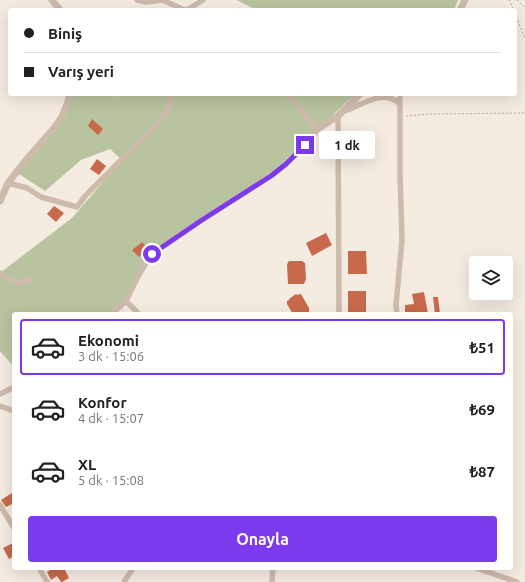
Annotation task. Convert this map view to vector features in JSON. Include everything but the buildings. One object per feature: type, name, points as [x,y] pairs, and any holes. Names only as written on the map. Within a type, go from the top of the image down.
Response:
[{"type":"street","points":[[52,0],[58,8]]},
{"type":"street","points":[[137,0],[146,2],[162,0],[181,8]]},
{"type":"street","points":[[189,8],[203,0]]},
{"type":"street","points":[[0,201],[8,182],[62,117],[70,96]]},
{"type":"street","points":[[8,182],[27,188],[41,197],[77,207],[86,195],[137,146],[158,123],[169,107],[172,96]]},
{"type":"street","points":[[290,96],[316,130]]},
{"type":"street","points":[[114,312],[126,301],[142,268],[152,254],[195,224],[271,176],[286,164],[314,136],[316,130],[338,116],[358,96]]},
{"type":"street","points":[[397,312],[396,305],[402,240],[400,96]]},
{"type":"street","points":[[344,110],[384,97],[394,99],[400,104]]},
{"type":"street","points":[[338,116],[339,312]]},
{"type":"street","points":[[0,273],[17,284],[31,279]]},
{"type":"street","points":[[126,301],[137,312]]},
{"type":"street","points":[[0,394],[12,388]]},
{"type":"street","points":[[0,406],[12,410]]},
{"type":"street","points":[[0,505],[12,525]]},
{"type":"street","points":[[0,520],[7,516]]},
{"type":"street","points":[[40,570],[47,582]]},
{"type":"street","points":[[124,582],[132,570]]},
{"type":"street","points":[[272,582],[273,570]]},
{"type":"street","points":[[482,570],[517,582]]},
{"type":"path","points":[[517,0],[525,8]]},
{"type":"path","points":[[517,18],[525,39]]},
{"type":"path","points":[[401,116],[432,114],[525,113]]},
{"type":"green space","points":[[237,0],[458,0],[455,8],[252,8]]},
{"type":"green space","points":[[66,96],[353,96],[278,167],[156,252],[126,301],[114,312],[12,312],[12,365],[0,351],[0,273],[72,218],[122,160],[110,149],[81,160],[45,191],[16,172],[62,117]]},
{"type":"route","points":[[152,254],[215,211],[271,176],[286,164],[305,145]]}]
